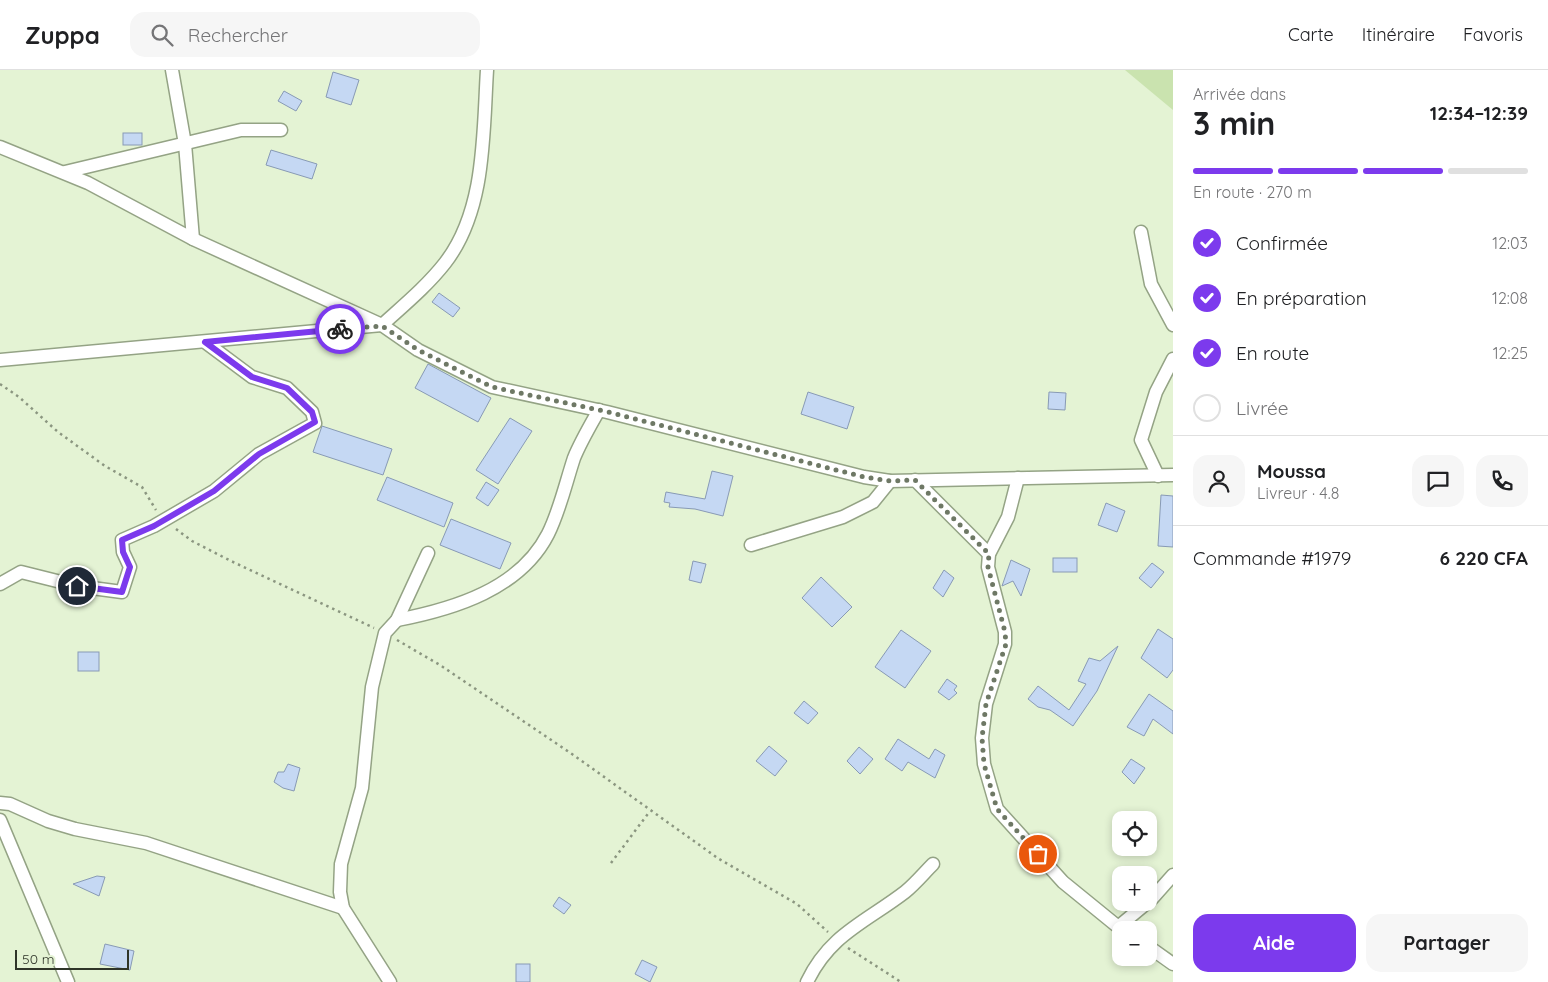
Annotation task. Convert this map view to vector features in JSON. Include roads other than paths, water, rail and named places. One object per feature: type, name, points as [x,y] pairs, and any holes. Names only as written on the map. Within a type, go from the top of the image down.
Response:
[{"type":"street","points":[[172,70],[184,144],[193,239]]},
{"type":"street","points":[[0,360],[382,326],[446,261],[470,212],[482,161],[487,70]]},
{"type":"street","points":[[65,172],[241,130],[281,130]]},
{"type":"street","points":[[0,147],[65,172],[193,239],[382,326],[418,350],[492,387],[599,410],[864,477],[890,481],[1173,475]]},
{"type":"street","points":[[1142,232],[1151,284],[1173,325]]},
{"type":"street","points":[[0,584],[21,572],[77,586],[122,592],[130,567],[123,552],[122,540],[163,520],[214,491],[259,454],[315,422],[312,412],[287,388],[252,377],[205,342]]},
{"type":"street","points":[[1158,476],[1141,440],[1156,392],[1173,359]]},
{"type":"street","points":[[398,620],[454,607],[514,575],[548,534],[575,456],[585,433],[599,410]]},
{"type":"street","points":[[1018,478],[1008,517],[989,554],[988,567],[1005,632],[1006,644],[986,704],[982,738],[984,764],[997,809],[1063,882],[1112,922]]},
{"type":"street","points":[[915,480],[989,554]]},
{"type":"street","points":[[751,545],[843,517],[873,502],[890,481]]},
{"type":"street","points":[[390,982],[343,908],[340,892],[341,864],[362,788],[372,687],[385,633],[398,620],[428,553]]},
{"type":"street","points":[[0,803],[10,804],[48,821],[75,829],[146,843],[343,908]]},
{"type":"street","points":[[0,820],[68,982]]},
{"type":"street","points":[[807,982],[827,950],[837,940],[855,924],[906,892],[933,864]]},
{"type":"street","points":[[1157,892],[1173,875]]},
{"type":"street","points":[[1128,921],[1138,911]]},
{"type":"street","points":[[1157,953],[1173,964]]}]
